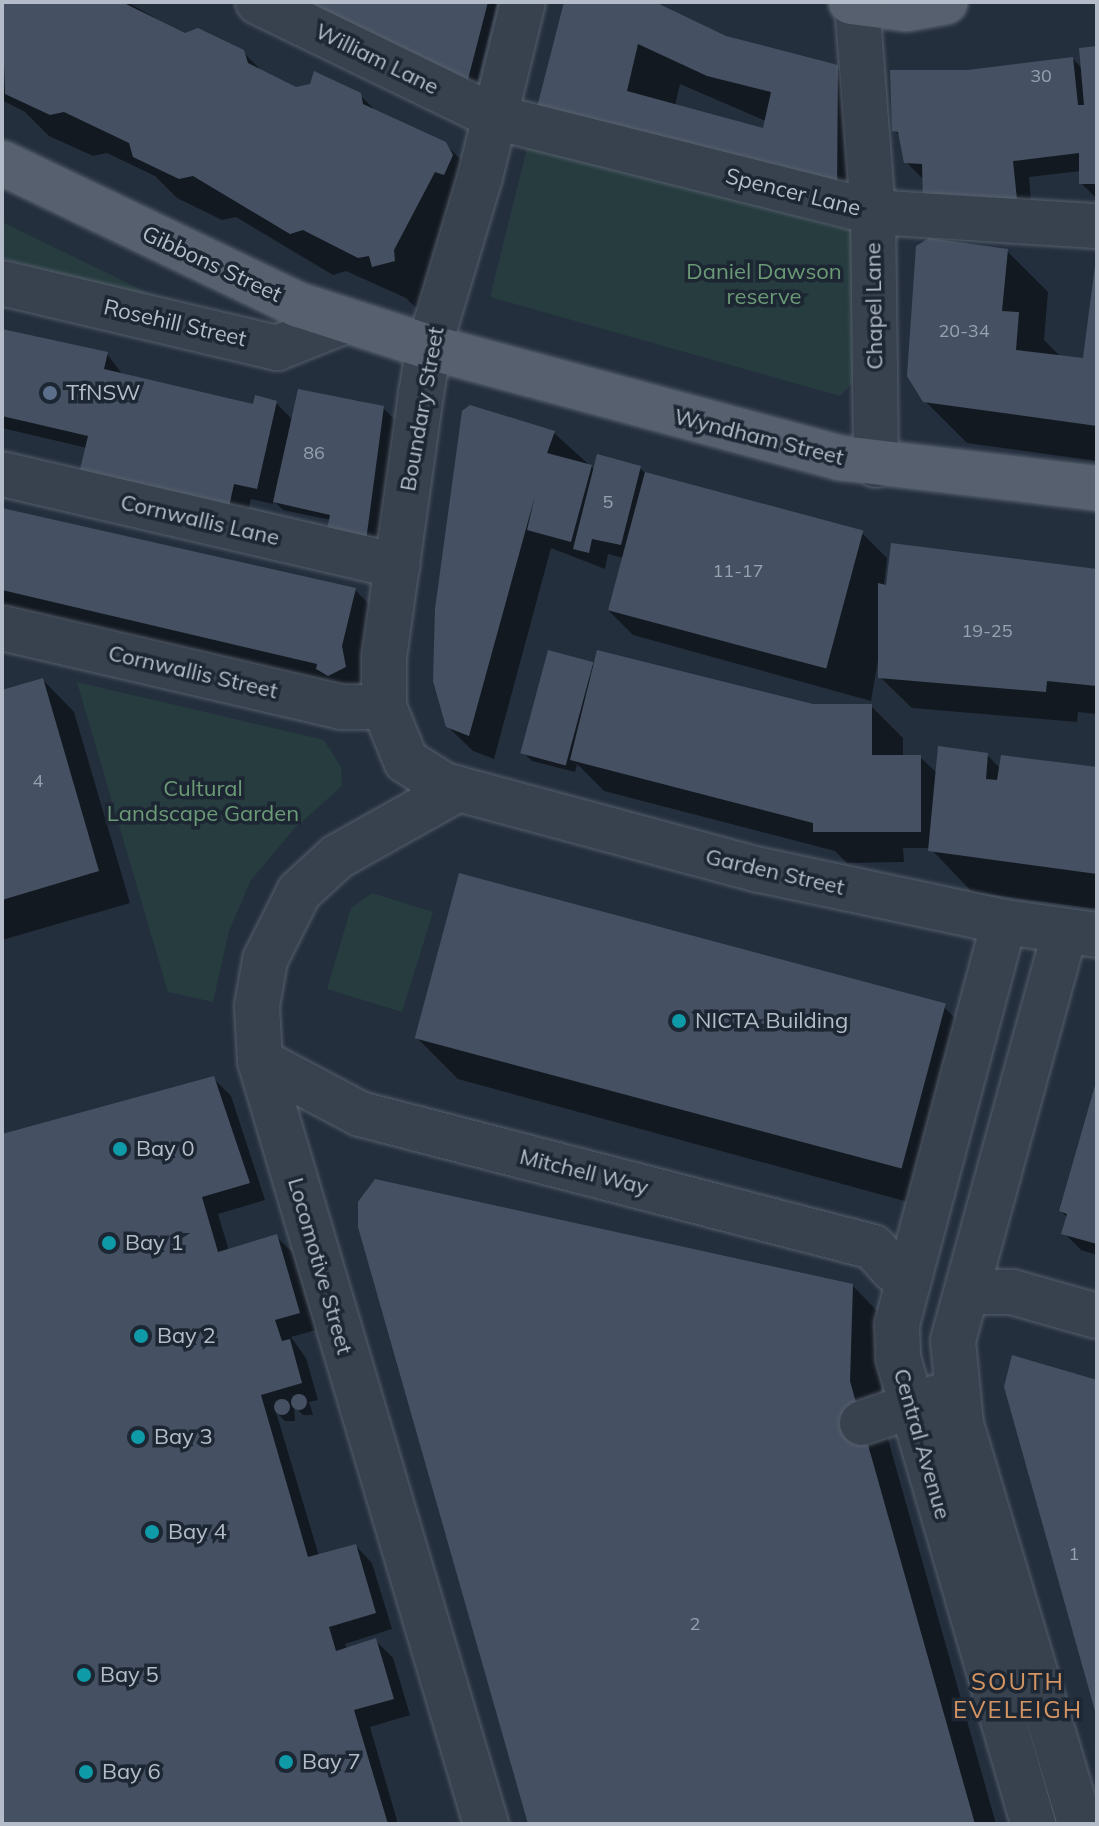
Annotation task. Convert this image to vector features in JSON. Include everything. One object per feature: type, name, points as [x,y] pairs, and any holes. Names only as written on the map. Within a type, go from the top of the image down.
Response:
[{"type":"main road","points":[[854,3],[906,9],[945,2]]},
{"type":"main road","name":"Gibbons Street","points":[[2,163],[216,267],[345,321],[429,347]]},
{"type":"main road","name":"Wyndham Street","points":[[429,347],[876,465],[1097,488]]},
{"type":"street","name":"William Lane","points":[[258,2],[495,117]]},
{"type":"street","name":"Boundary Street","points":[[458,789],[429,779],[406,761],[384,707],[384,658],[429,347],[495,117],[523,2]]},
{"type":"street","name":"Chapel Lane","points":[[854,3],[873,212],[876,465]]},
{"type":"street","name":"Spencer Lane","points":[[495,117],[873,212],[1097,226]]},
{"type":"street","name":"Rosehill Street","points":[[2,283],[277,348],[345,321]]},
{"type":"street","name":"Cornwallis Lane","points":[[2,474],[397,566]]},
{"type":"street","name":"Cornwallis Street","points":[[9,637],[341,707],[384,707]]},
{"type":"street","name":"Garden Street","points":[[458,789],[760,870],[1004,922],[1081,933]]},
{"type":"street","name":"Locomotive Street","points":[[458,789],[337,857],[299,892],[265,960],[257,1006],[260,1061],[486,1824]]},
{"type":"street","name":"Central Avenue","points":[[1004,922],[897,1325],[898,1358],[1033,1824]]},
{"type":"street","name":"Central Avenue","points":[[1080,1824],[954,1391],[953,1341],[964,1289],[1081,933]]},
{"type":"street","name":"Mitchell Way","points":[[260,1061],[360,1114],[873,1247],[893,1269],[910,1274]]},
{"type":"street","points":[[976,1292],[1012,1292],[1097,1316]]},
{"type":"street","points":[[862,1423],[954,1391]]},
{"type":"green space","name":"Daniel Dawson reserve","points":[[529,140],[854,229],[853,382],[840,396],[490,297]]},
{"type":"green space","points":[[2,222],[177,307],[2,258]]},
{"type":"green space","name":"Cultural Landscape Garden","points":[[77,682],[324,740],[341,767],[342,786],[293,830],[251,880],[229,931],[213,1002],[168,992]]},
{"type":"green space","points":[[372,893],[433,912],[402,1012],[327,989],[351,908]]},
{"type":"building","points":[[2,2],[122,2],[185,33],[198,28],[244,50],[248,63],[296,87],[310,84],[314,71],[361,93],[363,104],[446,142],[453,155],[444,175],[435,172],[394,250],[395,261],[372,267],[369,256],[358,258],[303,230],[290,234],[193,176],[179,179],[133,157],[129,143],[64,112],[50,115],[5,94]]},
{"type":"building","points":[[271,2],[488,2],[466,87]]},
{"type":"building","points":[[564,2],[655,2],[726,36],[838,65],[837,197],[534,119]],"holes":[[[638,44],[707,76],[771,92],[763,128],[627,91]]]},
{"type":"building","points":[[1097,46],[1097,184],[1079,184],[1079,153],[1013,161],[1018,209],[923,203],[922,164],[904,163],[898,132],[892,131],[890,70],[968,70],[1073,57],[1078,105],[1084,105],[1079,48]]},
{"type":"building","points":[[929,238],[1008,249],[1002,311],[1019,312],[1016,350],[1083,358],[1097,250],[1097,426],[923,402],[907,376],[916,246]]},
{"type":"building","points":[[2,329],[108,352],[104,369],[253,404],[255,395],[277,401],[257,489],[234,484],[227,516],[77,482],[88,436],[2,416]]},
{"type":"building","points":[[298,389],[384,406],[366,541],[326,533],[330,515],[273,502]]},
{"type":"building","points":[[470,405],[555,431],[547,453],[592,465],[571,542],[527,530],[535,496],[469,736],[446,727],[433,681],[435,609],[462,411]]},
{"type":"building","points":[[597,454],[641,466],[621,545],[592,539],[589,553],[573,549]]},
{"type":"building","points":[[645,472],[863,530],[826,669],[608,610]]},
{"type":"building","points":[[2,508],[356,588],[342,646],[346,667],[328,676],[316,669],[317,664],[2,590]]},
{"type":"building","points":[[891,543],[1097,569],[1097,686],[1047,681],[1046,692],[878,678],[878,583],[886,585]]},
{"type":"building","points":[[548,650],[593,662],[566,766],[520,753]]},
{"type":"building","points":[[597,650],[813,704],[872,704],[872,755],[921,755],[921,832],[813,832],[813,823],[570,760]]},
{"type":"building","points":[[43,678],[99,871],[2,900],[2,690]]},
{"type":"building","points":[[938,746],[988,753],[986,779],[997,780],[1001,755],[1097,767],[1097,874],[928,851]]},
{"type":"building","name":"NICTA Building","points":[[459,873],[946,1003],[902,1169],[415,1038]]},
{"type":"building","points":[[214,1076],[250,1183],[202,1197],[218,1252],[277,1234],[300,1313],[275,1320],[282,1341],[290,1339],[302,1383],[261,1395],[308,1557],[356,1544],[376,1613],[329,1627],[336,1651],[376,1638],[394,1699],[354,1710],[388,1824],[2,1824],[2,1134]]},
{"type":"building","points":[[1096,1082],[1097,1244],[1061,1234],[1067,1214],[1059,1211]]},
{"type":"building","points":[[375,1179],[853,1284],[850,1381],[975,1824],[528,1824],[358,1227],[358,1202]]},
{"type":"building","points":[[1012,1355],[1097,1380],[1097,1718],[1004,1387]]},
{"type":"building","points":[[296,1394],[302,1394],[307,1402],[305,1408],[296,1410],[291,1405],[291,1399]]},
{"type":"building","points":[[279,1399],[285,1399],[290,1407],[288,1413],[279,1415],[274,1410],[274,1404]]},
{"type":"place","name":"TfNSW","points":[[50,393]]},
{"type":"place","name":"NICTA Building","points":[[679,1021]]},
{"type":"place","name":"Bay 0","points":[[120,1149]]},
{"type":"place","name":"Bay 1","points":[[109,1243]]},
{"type":"place","name":"Bay 2","points":[[141,1336]]},
{"type":"place","name":"Bay 3","points":[[138,1437]]},
{"type":"place","name":"Bay 4","points":[[152,1532]]},
{"type":"place","name":"Bay 5","points":[[84,1675]]},
{"type":"place","name":"Bay 7","points":[[286,1762]]},
{"type":"place","name":"Bay 6","points":[[86,1772]]},
{"type":"district","name":"SOUTH EVELEIGH","points":[[1018,1696]]}]
